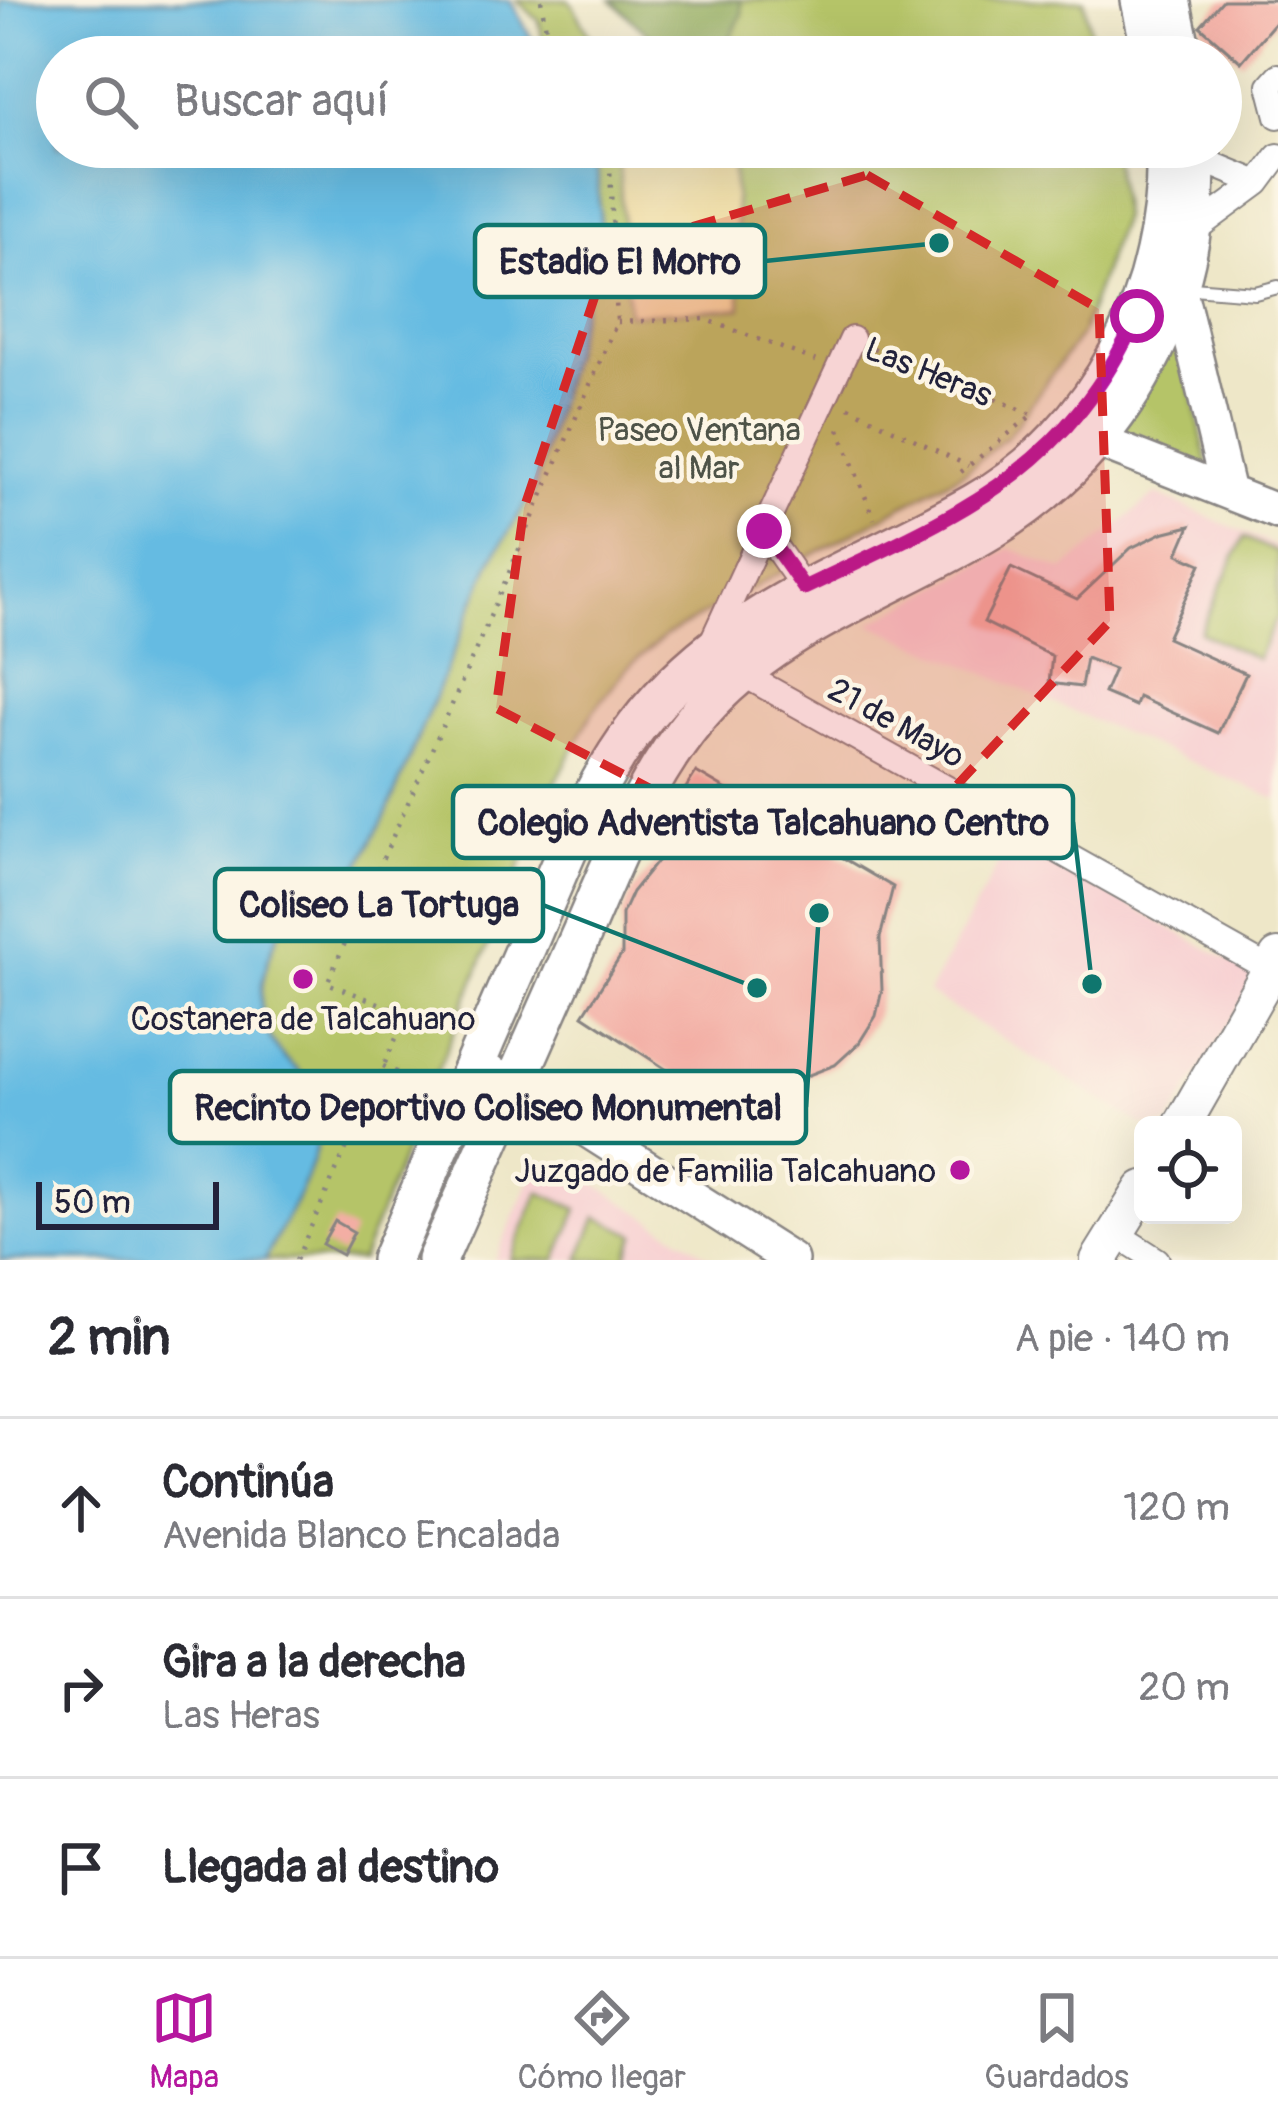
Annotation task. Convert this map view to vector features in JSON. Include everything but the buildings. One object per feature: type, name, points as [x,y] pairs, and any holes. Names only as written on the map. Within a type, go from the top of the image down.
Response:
[{"type":"main road","points":[[1141,0],[1149,36]]},
{"type":"main road","points":[[1170,0],[1178,36]]},
{"type":"main road","points":[[437,1260],[648,790],[688,729],[741,673],[811,627],[991,529],[1047,489],[1081,434],[1150,359],[1164,286],[1162,224],[1179,168]]},
{"type":"main road","points":[[1164,286],[1190,233],[1186,168]]},
{"type":"main road","points":[[391,1260],[598,788],[638,725],[706,654],[758,615],[1005,484],[1081,434]]},
{"type":"main road","points":[[1187,1116],[1275,963]]},
{"type":"main road","points":[[1107,1247],[1134,1204]]},
{"type":"street","points":[[1274,81],[1278,116]]},
{"type":"street","points":[[1190,233],[1258,183],[1278,156]]},
{"type":"street","points":[[1225,168],[1258,183]]},
{"type":"street","points":[[1164,286],[1228,492]]},
{"type":"street","name":"Las Heras","points":[[706,654],[852,339]]},
{"type":"street","points":[[1081,434],[1278,512]]},
{"type":"street","points":[[764,531],[804,588]]},
{"type":"street","name":"21 de Mayo","points":[[741,673],[1275,963]]},
{"type":"street","points":[[467,1083],[515,1084],[791,1260]]},
{"type":"street","points":[[1107,1247],[1156,1260]]},
{"type":"lane","points":[[1164,286],[1255,293],[1278,287]]},
{"type":"path","points":[[542,0],[548,36]]},
{"type":"path","points":[[296,1260],[407,1014],[327,982],[616,322],[610,168]]},
{"type":"path","points":[[616,322],[705,319],[838,369]]},
{"type":"path","name":"Las Heras","points":[[852,339],[1081,434]]},
{"type":"path","points":[[826,395],[1005,484]]},
{"type":"path","points":[[826,395],[885,549]]},
{"type":"path","points":[[331,900],[357,912]]},
{"type":"path","points":[[382,1066],[467,1083]]},
{"type":"highlighted area","points":[[867,175],[1099,309],[1110,621],[929,815],[751,841],[496,708],[524,508],[610,251]]},
{"type":"shaded area","points":[[1156,494],[1278,547],[1278,800],[870,624],[1010,548],[1063,570]]},
{"type":"shaded area","points":[[1012,839],[1257,976],[1173,1116],[1134,1116],[1134,1120],[928,993]]},
{"type":"shaded area","points":[[563,1163],[714,1260],[494,1260],[533,1175]]},
{"type":"green space","points":[[517,0],[570,0],[590,36],[542,36],[539,21]]},
{"type":"green space","points":[[611,0],[741,0],[742,14],[731,36],[650,36]]},
{"type":"green space","points":[[647,0],[1084,0],[1091,36],[672,36]]},
{"type":"green space","name":"Paseo Ventana al Mar","points":[[597,168],[1115,168],[1122,216],[1082,332],[1008,436],[964,472],[665,636],[626,669],[593,712],[549,795],[361,1260],[265,1260],[309,1169],[320,1112],[313,1088],[273,1043],[265,1027],[261,992],[269,956],[284,921],[331,900],[387,812],[492,559],[534,490],[601,238]]},
{"type":"green space","points":[[1179,327],[1210,476],[1115,439]]},
{"type":"green space","points":[[1244,537],[1278,553],[1278,615],[1257,659],[1200,632]]},
{"type":"green space","points":[[539,1192],[578,1209],[556,1260],[510,1260]]},
{"type":"green space","points":[[597,1217],[636,1235],[625,1260],[579,1260]]},
{"type":"sand","points":[[619,168],[733,168],[741,308],[628,314]]},
{"type":"water","points":[[0,0],[510,0],[530,36],[36,36],[36,168],[597,168],[601,238],[534,490],[492,559],[387,812],[358,869],[331,900],[284,921],[269,956],[261,992],[265,1027],[273,1043],[313,1088],[320,1112],[309,1169],[265,1260],[0,1260]]},
{"type":"place","name":"Estadio El Morro","points":[[939,243]]},
{"type":"place","name":"Recinto Deportivo Coliseo Monumental","points":[[819,913]]},
{"type":"place","name":"Costanera de Talcahuano","points":[[303,979]]},
{"type":"place","name":"Colegio Adventista Talcahuano Centro","points":[[1092,984]]},
{"type":"place","name":"Coliseo La Tortuga","points":[[757,988]]},
{"type":"place","name":"Juzgado de Familia Talcahuano","points":[[960,1170]]},
{"type":"route","points":[[764,531],[804,588],[978,502],[1027,467],[1067,429],[1107,375],[1137,316]]}]
